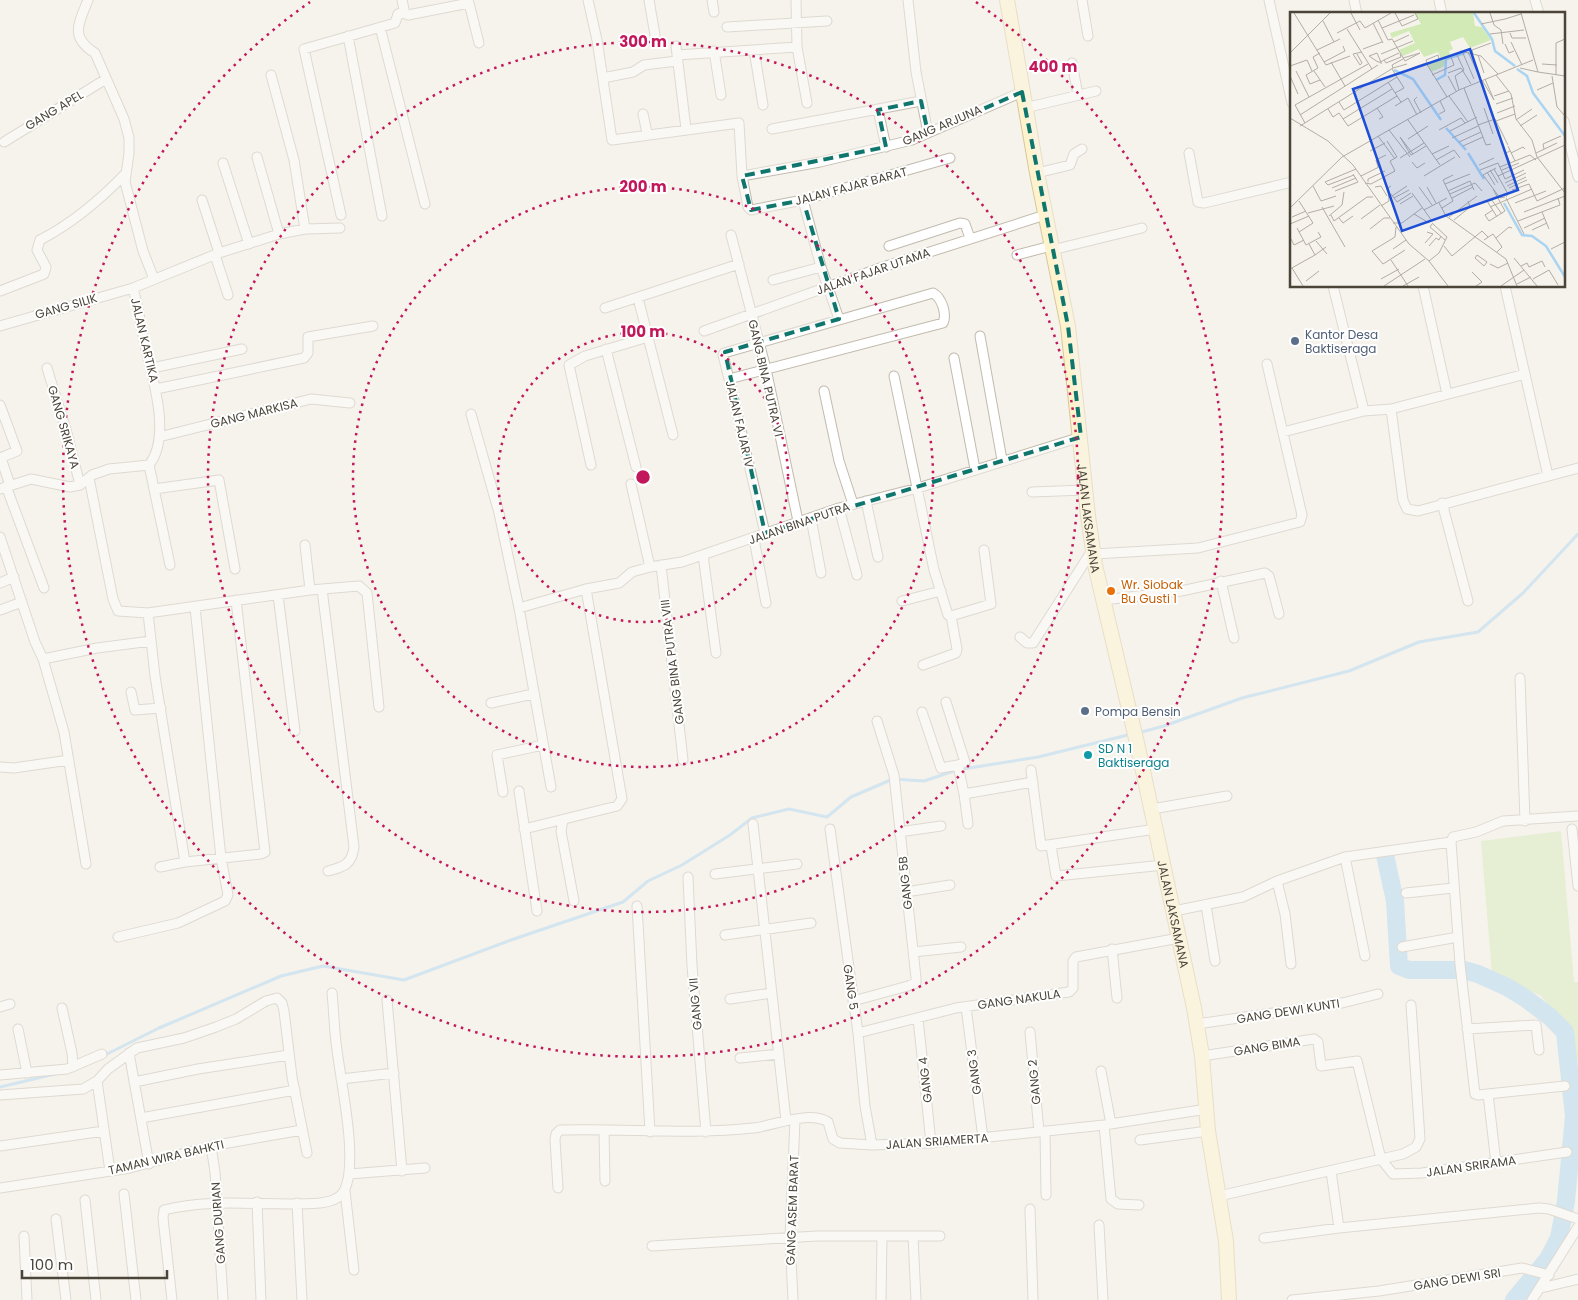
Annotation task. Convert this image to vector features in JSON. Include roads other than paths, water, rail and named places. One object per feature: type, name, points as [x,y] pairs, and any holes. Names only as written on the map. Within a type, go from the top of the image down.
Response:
[{"type":"main road","name":"JALAN LAKSAMANA","points":[[1007,0],[1051,248],[1068,326],[1085,490],[1103,600],[1152,809],[1197,1024],[1202,1056],[1208,1131],[1226,1241],[1229,1300]]},
{"type":"street","points":[[88,0],[78,27],[78,34],[80,40],[96,53],[124,119],[129,138],[126,182],[132,213],[154,279]]},
{"type":"street","points":[[402,0],[404,12]]},
{"type":"street","points":[[588,0],[597,40],[612,140],[735,122],[740,124],[742,176],[886,147]]},
{"type":"street","points":[[649,0],[655,35]]},
{"type":"street","points":[[712,0],[714,12]]},
{"type":"street","points":[[796,0],[798,23],[797,47],[807,103]]},
{"type":"street","points":[[908,0],[916,72],[928,134]]},
{"type":"street","points":[[1082,0],[1088,36]]},
{"type":"street","points":[[1269,0],[1290,93]]},
{"type":"street","points":[[341,215],[304,49],[395,23],[398,14],[404,12],[408,15],[467,2],[471,6],[479,43]]},
{"type":"street","points":[[727,27],[826,21]]},
{"type":"street","points":[[380,27],[425,204]]},
{"type":"street","points":[[348,36],[382,216]]},
{"type":"street","points":[[676,46],[686,129]]},
{"type":"street","points":[[603,78],[633,72],[644,65],[714,51],[797,47]]},
{"type":"street","points":[[754,50],[764,105]]},
{"type":"street","points":[[714,51],[721,95]]},
{"type":"street","points":[[1072,63],[1078,95]]},
{"type":"street","points":[[271,75],[294,160],[305,229]]},
{"type":"street","name":"GANG APEL","points":[[4,142],[106,79]]},
{"type":"street","points":[[1025,108],[1096,91]]},
{"type":"street","name":"GANG ARJUNA","points":[[878,110],[886,147],[928,134],[1022,92]]},
{"type":"street","points":[[772,129],[921,101]]},
{"type":"street","points":[[644,114],[647,134]]},
{"type":"street","points":[[1566,129],[1578,177]]},
{"type":"street","points":[[1037,173],[1070,165],[1074,154],[1082,149]]},
{"type":"street","points":[[1189,153],[1198,202],[1213,201],[1290,182]]},
{"type":"street","points":[[257,157],[279,234]]},
{"type":"street","name":"JALAN FAJAR BARAT","points":[[742,176],[748,207],[751,210],[803,200],[950,158]]},
{"type":"street","points":[[223,163],[249,244]]},
{"type":"street","points":[[0,291],[44,274],[46,268],[37,250],[40,240],[63,228],[90,208],[126,173]]},
{"type":"street","points":[[202,200],[228,295]]},
{"type":"street","points":[[803,200],[821,267],[839,319]]},
{"type":"street","name":"JALAN FAJAR UTAMA","points":[[704,331],[751,312],[970,238],[1045,215]]},
{"type":"street","points":[[889,246],[960,223],[965,224],[970,238]]},
{"type":"street","name":"JALAN KARTIKA","points":[[149,465],[157,455],[159,437],[156,389],[145,345],[141,315],[132,288],[217,254],[279,234],[305,229],[340,228]]},
{"type":"street","points":[[1017,255],[1142,228]]},
{"type":"street","name":"GANG BINA PUTRA VI","points":[[731,235],[760,342],[798,521]]},
{"type":"street","points":[[605,308],[739,264]]},
{"type":"street","points":[[773,280],[821,267]]},
{"type":"street","name":"GANG SILIK","points":[[0,326],[132,288]]},
{"type":"street","points":[[1333,288],[1364,411]]},
{"type":"street","points":[[1423,288],[1447,394]]},
{"type":"street","points":[[1505,288],[1548,476]]},
{"type":"street","points":[[729,379],[942,323],[944,318],[940,300],[933,293],[858,316],[839,319],[760,342]]},
{"type":"street","points":[[638,298],[673,435]]},
{"type":"street","points":[[156,389],[304,358],[308,353],[308,337],[373,326]]},
{"type":"street","points":[[980,336],[1002,460]]},
{"type":"street","points":[[591,465],[569,368],[571,363],[606,349],[648,337]]},
{"type":"street","name":"JALAN FAJAR IV","points":[[760,342],[724,353],[765,533]]},
{"type":"street","points":[[152,368],[242,349]]},
{"type":"street","points":[[606,349],[636,467]]},
{"type":"street","points":[[954,358],[975,469]]},
{"type":"street","points":[[1020,637],[1027,644],[1033,643],[1094,551],[1198,548],[1298,524],[1302,516],[1267,364]]},
{"type":"street","name":"GANG SRIKAYA","points":[[47,368],[67,433],[80,485]]},
{"type":"street","points":[[1283,432],[1364,411],[1391,409],[1525,374]]},
{"type":"street","points":[[894,376],[940,591],[948,615],[952,616],[991,604],[984,550]]},
{"type":"street","points":[[824,391],[839,461],[853,504]]},
{"type":"street","name":"GANG MARKISA","points":[[159,437],[311,399],[350,403]]},
{"type":"street","points":[[0,405],[17,450],[0,458],[5,486],[44,588]]},
{"type":"street","points":[[1391,409],[1405,506],[1408,509],[1418,512],[1578,468]]},
{"type":"street","points":[[471,414],[500,514],[520,608],[533,694],[551,787]]},
{"type":"street","name":"JALAN BINA PUTRA","points":[[520,608],[586,589],[619,583],[632,572],[703,556],[839,508],[918,488],[1002,460],[1081,437]]},
{"type":"street","points":[[5,486],[31,479],[70,487],[80,485],[89,478],[109,469],[149,465],[170,565]]},
{"type":"street","points":[[89,478],[115,607],[122,612],[148,613],[310,590],[359,586],[367,593],[379,707]]},
{"type":"street","points":[[154,489],[219,480],[235,569]]},
{"type":"street","points":[[631,484],[650,567]]},
{"type":"street","points":[[1032,492],[1085,490]]},
{"type":"street","points":[[866,502],[878,558]]},
{"type":"street","points":[[1442,504],[1468,601]]},
{"type":"street","points":[[839,508],[857,575]]},
{"type":"street","points":[[811,518],[821,574]]},
{"type":"street","points":[[0,537],[35,642],[43,659],[64,732],[86,864]]},
{"type":"street","points":[[754,538],[766,603]]},
{"type":"street","points":[[305,545],[310,590]]},
{"type":"street","points":[[703,556],[716,652]]},
{"type":"street","name":"GANG BINA PUTRA VIII","points":[[661,565],[683,760]]},
{"type":"street","points":[[1103,600],[1181,591],[1221,581],[1267,574],[1279,614]]},
{"type":"street","points":[[0,583],[14,577]]},
{"type":"street","points":[[1221,581],[1234,638]]},
{"type":"street","points":[[322,589],[354,847],[350,862],[344,867],[328,871]]},
{"type":"street","points":[[524,829],[616,806],[622,799],[586,589]]},
{"type":"street","points":[[902,601],[940,591]]},
{"type":"street","points":[[278,595],[295,731]]},
{"type":"street","points":[[160,866],[261,854],[265,847],[236,600]]},
{"type":"street","points":[[0,610],[22,602]]},
{"type":"street","points":[[118,938],[178,922],[225,902],[228,894],[221,858],[195,607]]},
{"type":"street","points":[[148,613],[150,641],[185,862]]},
{"type":"street","points":[[923,666],[956,653],[952,616]]},
{"type":"street","points":[[43,659],[97,648],[150,641]]},
{"type":"street","points":[[1520,678],[1525,821]]},
{"type":"street","points":[[131,692],[135,710],[161,708]]},
{"type":"street","points":[[491,703],[533,694]]},
{"type":"street","points":[[922,712],[942,768],[966,762],[946,702]]},
{"type":"street","name":"GANG 5B","points":[[853,1001],[916,983],[895,780],[890,755],[877,721]]},
{"type":"street","points":[[503,792],[497,755],[543,745]]},
{"type":"street","points":[[0,768],[26,767],[69,760]]},
{"type":"street","points":[[958,765],[968,824]]},
{"type":"street","points":[[1031,770],[1040,844],[1043,847],[1156,829]]},
{"type":"street","points":[[964,794],[1033,782]]},
{"type":"street","points":[[519,791],[537,911]]},
{"type":"street","points":[[1152,809],[1227,796]]},
{"type":"street","points":[[1566,1086],[1475,1094],[1460,964],[1451,842],[1453,837],[1476,832],[1503,821],[1525,821],[1575,816],[1578,886]]},
{"type":"street","points":[[563,820],[561,831],[574,901]]},
{"type":"street","name":"GANG ASEM BARAT","points":[[753,824],[779,1054],[790,1120],[790,1237],[793,1300]]},
{"type":"street","points":[[899,832],[941,826]]},
{"type":"street","name":"GANG 5","points":[[830,829],[858,1033],[866,1115],[872,1145]]},
{"type":"street","points":[[1174,911],[1243,897],[1277,881],[1345,857],[1430,843],[1451,842]]},
{"type":"street","points":[[1051,846],[1056,876],[1164,865]]},
{"type":"street","points":[[1345,857],[1365,956]]},
{"type":"street","points":[[715,874],[797,864]]},
{"type":"street","name":"GANG VII","points":[[688,877],[692,966],[706,1132]]},
{"type":"street","points":[[1277,881],[1285,914],[1291,964]]},
{"type":"street","points":[[906,892],[950,886]]},
{"type":"street","points":[[1406,894],[1454,888]]},
{"type":"street","points":[[1206,905],[1215,960]]},
{"type":"street","points":[[637,906],[650,1132]]},
{"type":"street","points":[[725,935],[811,923]]},
{"type":"street","points":[[1402,947],[1458,937]]},
{"type":"street","name":"GANG NAKULA","points":[[858,1033],[966,1007],[1069,992],[1073,988],[1073,960],[1076,956],[1178,938]]},
{"type":"street","points":[[913,952],[960,947]]},
{"type":"street","points":[[1112,950],[1117,998]]},
{"type":"street","points":[[332,993],[348,1140],[349,1174],[345,1191],[354,1270]]},
{"type":"street","points":[[730,999],[772,993]]},
{"type":"street","name":"GANG DEWI KUNTI","points":[[1197,1024],[1342,1003],[1378,994]]},
{"type":"street","points":[[0,1095],[77,1090],[97,1081],[108,1069],[137,1048],[216,1027],[236,1019],[266,1001],[276,998],[282,1003],[284,1011],[289,1055],[307,1153]]},
{"type":"street","points":[[386,1000],[402,1170]]},
{"type":"street","points":[[0,1007],[10,1004]]},
{"type":"street","points":[[1219,1196],[1331,1172],[1403,1154],[1416,1147],[1420,1139],[1412,1005]]},
{"type":"street","name":"GANG 3","points":[[966,1007],[983,1138]]},
{"type":"street","points":[[62,1008],[72,1053],[73,1067]]},
{"type":"street","name":"GANG 4","points":[[918,1018],[930,1143]]},
{"type":"street","points":[[1467,1029],[1536,1025],[1539,1050]]},
{"type":"street","points":[[18,1029],[27,1072]]},
{"type":"street","name":"GANG 2","points":[[1030,1032],[1042,1132],[1046,1195]]},
{"type":"street","name":"GANG BIMA","points":[[1202,1056],[1314,1039],[1318,1042],[1321,1066],[1357,1061],[1381,1159]]},
{"type":"street","points":[[129,1053],[149,1164]]},
{"type":"street","points":[[0,1075],[73,1067],[102,1054]]},
{"type":"street","points":[[740,1058],[779,1054]]},
{"type":"street","points":[[134,1082],[198,1069],[289,1055]]},
{"type":"street","points":[[1101,1071],[1108,1124],[1111,1199],[1118,1204],[1139,1205]]},
{"type":"street","points":[[341,1079],[394,1073]]},
{"type":"street","points":[[97,1081],[110,1171]]},
{"type":"street","points":[[141,1118],[295,1090]]},
{"type":"street","points":[[1488,1094],[1496,1163]]},
{"type":"street","name":"JALAN SRIAMERTA","points":[[558,1188],[555,1140],[558,1132],[706,1132],[762,1127],[790,1120],[823,1120],[828,1122],[834,1139],[840,1143],[872,1145],[930,1143],[1108,1124],[1207,1109]]},
{"type":"street","points":[[0,1146],[104,1130]]},
{"type":"street","name":"TAMAN WIRA BAHKTI","points":[[0,1188],[149,1164],[211,1146],[302,1130]]},
{"type":"street","points":[[604,1131],[605,1181]]},
{"type":"street","points":[[1140,1140],[1208,1131]]},
{"type":"street","name":"GANG DURIAN","points":[[211,1146],[223,1300]]},
{"type":"street","name":"JALAN SRIRAMA","points":[[1381,1159],[1389,1171],[1399,1175],[1567,1152]]},
{"type":"street","points":[[349,1174],[425,1168]]},
{"type":"street","points":[[1331,1172],[1339,1228]]},
{"type":"street","points":[[172,1300],[163,1211],[217,1204],[297,1203],[331,1200],[337,1199],[345,1191]]},
{"type":"street","points":[[124,1194],[136,1300]]},
{"type":"street","points":[[85,1200],[96,1300]]},
{"type":"street","points":[[257,1202],[260,1300]]},
{"type":"street","points":[[297,1203],[302,1300]]},
{"type":"street","points":[[1264,1238],[1339,1228],[1539,1208],[1575,1218]]},
{"type":"street","points":[[1030,1209],[1032,1300]]},
{"type":"street","points":[[56,1220],[66,1300]]},
{"type":"street","points":[[1099,1226],[1102,1300]]},
{"type":"street","points":[[1532,1300],[1541,1288],[1546,1274],[1576,1235],[1578,1227]]},
{"type":"street","points":[[24,1236],[27,1300]]},
{"type":"street","points":[[913,1236],[916,1300]]},
{"type":"street","points":[[652,1246],[790,1237],[940,1236]]},
{"type":"street","points":[[881,1300],[882,1237]]},
{"type":"street","name":"GANG DEWI SRI","points":[[1292,1300],[1379,1291],[1522,1268],[1546,1274]]},
{"type":"street","points":[[1541,1288],[1578,1279]]},
{"type":"waterway","points":[[1138,733],[1164,726],[1242,698],[1349,671],[1419,642],[1478,632],[1523,593],[1578,534]]},
{"type":"waterway","points":[[963,769],[1038,757],[1132,734]]},
{"type":"waterway","points":[[103,1056],[159,1028],[281,976],[323,966],[404,980],[511,940],[623,902],[648,881],[682,865],[730,835],[752,818],[789,809],[827,817],[851,797],[893,779],[924,781],[954,771]]},
{"type":"waterway","points":[[1385,855],[1395,901],[1399,966],[1409,970],[1464,970],[1478,974],[1507,987],[1525,998],[1549,1016],[1565,1032],[1574,1116],[1566,1201],[1559,1238],[1548,1259],[1514,1300]]},
{"type":"waterway","points":[[0,1087],[55,1074]]},
{"type":"place","name":"Kantor Desa Baktiseraga","points":[[1295,341]]},
{"type":"place","name":"Wr. Siobak Bu Gusti 1","points":[[1111,591]]},
{"type":"place","name":"Pompa Bensin","points":[[1085,711]]},
{"type":"place","name":"SD N 1 Baktiseraga","points":[[1088,755]]}]
